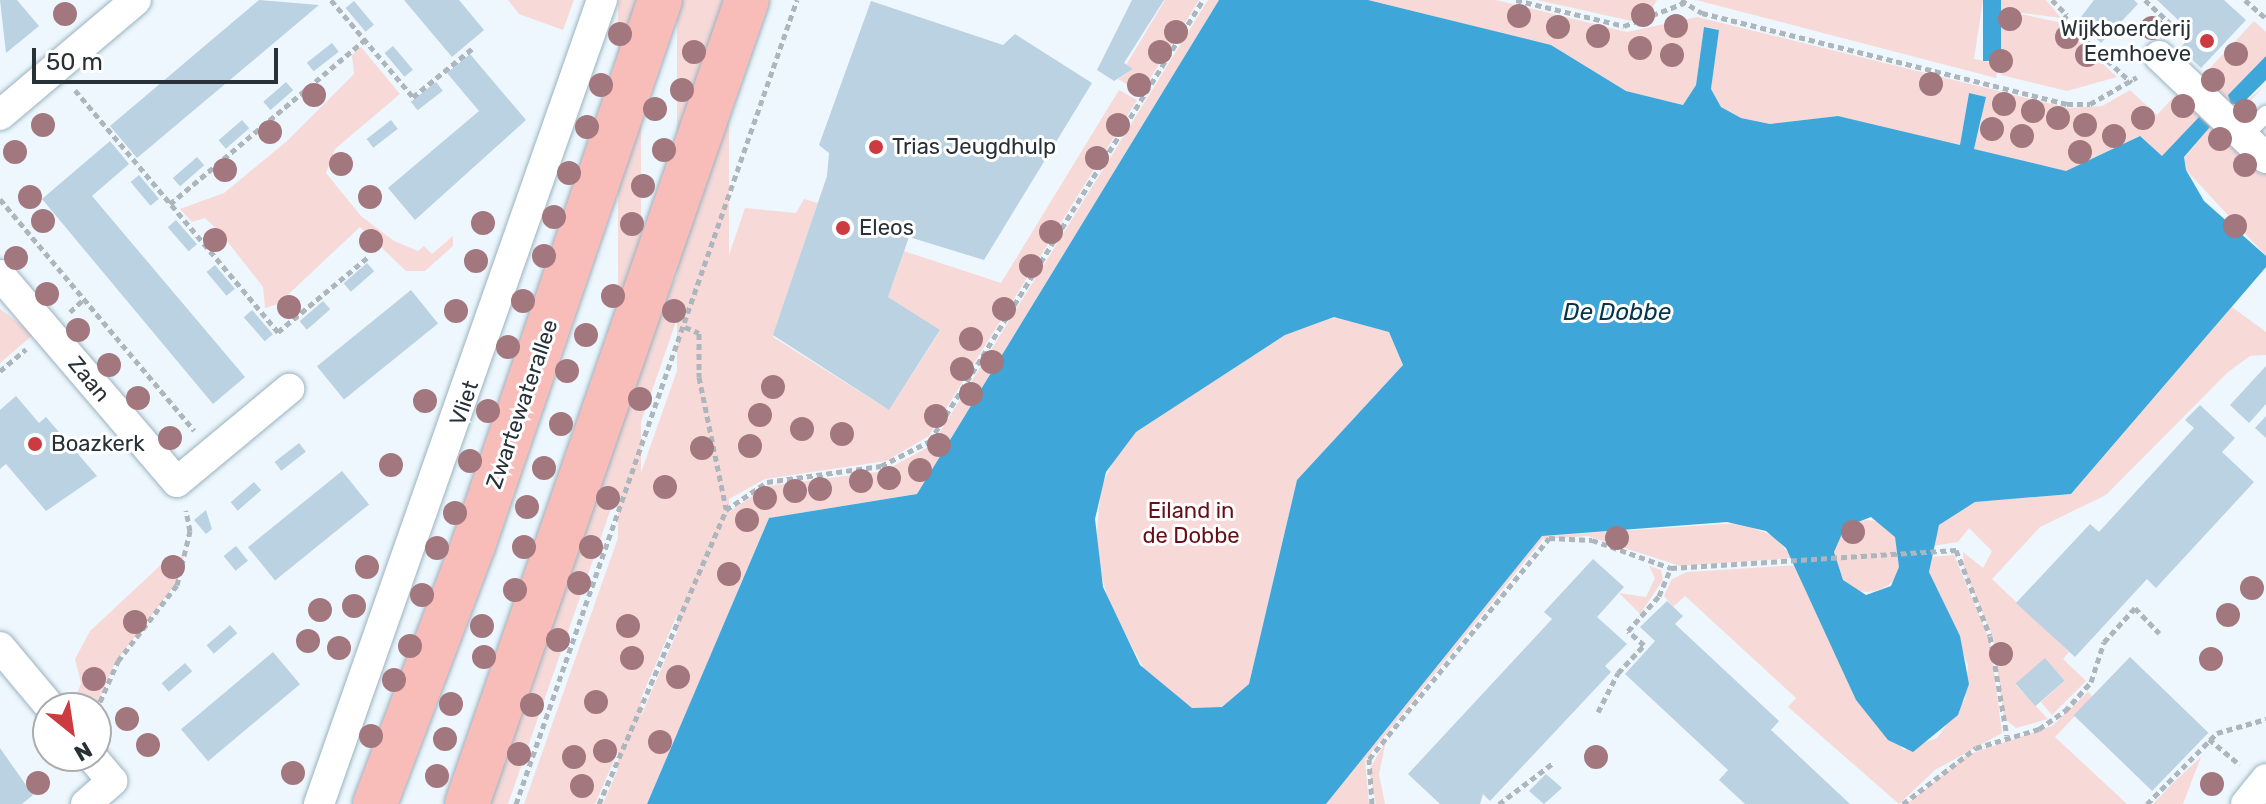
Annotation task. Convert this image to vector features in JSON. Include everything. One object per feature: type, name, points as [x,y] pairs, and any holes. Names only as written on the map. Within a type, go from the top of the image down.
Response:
[{"type":"main road","name":"Zwartewaterallee","points":[[375,804],[474,543],[660,0]]},
{"type":"main road","points":[[467,804],[747,0]]},
{"type":"street","points":[[0,115],[56,68],[101,11],[136,0]]},
{"type":"street","name":"Vliet","points":[[319,804],[602,0]]},
{"type":"street","points":[[2159,56],[2266,158]]},
{"type":"street","name":"Zaan","points":[[0,275],[177,482]]},
{"type":"street","points":[[177,482],[289,389]]},
{"type":"street","points":[[0,647],[38,692]]},
{"type":"street","points":[[86,804],[112,781],[104,772]]},
{"type":"street","points":[[2246,804],[2266,779]]},
{"type":"lane","points":[[2243,137],[2266,114]]},
{"type":"path","points":[[331,0],[413,97],[474,47]]},
{"type":"path","points":[[516,804],[797,0]]},
{"type":"path","points":[[599,804],[726,510],[767,482],[881,466],[930,441],[1203,0]]},
{"type":"path","points":[[1516,0],[1624,26],[1682,2],[2067,104],[2090,104],[2132,83],[2063,20],[2067,15],[2052,0]]},
{"type":"path","points":[[2245,0],[2266,18]]},
{"type":"path","points":[[170,204],[365,40]]},
{"type":"path","points":[[56,68],[278,332],[368,257]]},
{"type":"path","points":[[0,199],[213,452]]},
{"type":"path","points":[[685,327],[699,333],[699,377],[726,510]]},
{"type":"path","points":[[104,692],[118,661],[183,570],[190,522],[177,482]]},
{"type":"path","points":[[1372,804],[1369,759],[1543,542],[1592,540],[1671,568],[1941,550],[1958,553],[1965,587],[1990,636],[2007,736]]},
{"type":"path","points":[[1598,712],[1618,673],[1644,645],[1628,631],[1659,596],[1671,568]]},
{"type":"path","points":[[1903,804],[1943,767],[2007,736],[2039,729],[2065,711],[2091,682],[2104,642],[2135,608],[2159,633]]},
{"type":"path","points":[[2147,804],[2217,733],[2266,719]]},
{"type":"path","points":[[1499,804],[1553,763]]},
{"type":"green space","points":[[508,0],[574,0],[563,30],[519,14]]},
{"type":"green space","points":[[618,0],[641,0],[641,804],[618,804]]},
{"type":"green space","points":[[677,0],[729,0],[729,804],[677,804]]},
{"type":"green space","points":[[1165,0],[1199,0],[1141,93],[1118,79],[1133,69],[1126,65]]},
{"type":"green space","points":[[1208,0],[1219,0],[917,494],[769,518],[647,804],[603,804],[729,512],[767,486],[884,471],[932,445]]},
{"type":"green space","points":[[1368,0],[1496,0],[1627,32],[1697,17],[2068,108],[2102,106],[2130,90],[2157,115],[2179,91],[2266,167],[2266,256],[2186,170],[2184,158],[2210,127],[2199,118],[2162,157],[2139,136],[2066,171],[1974,149],[1982,118],[1969,93],[1960,146],[1838,116],[1770,124],[1741,118],[1721,107],[1711,89],[1718,29],[1704,27],[1696,85],[1683,105],[1626,91],[1551,45]]},
{"type":"green space","points":[[1537,0],[1657,0],[1647,17],[1631,21]]},
{"type":"green space","points":[[1696,0],[1983,0],[1974,59],[1990,62],[2001,0],[2046,0],[2061,18],[2007,11],[2058,22],[2117,77],[2067,91],[2001,75],[2000,56],[1996,78]]},
{"type":"green space","points":[[2254,21],[2266,32],[2266,56],[2229,102],[2245,102],[2266,85],[2246,105],[2224,111],[2195,84]]},
{"type":"green space","points":[[361,47],[400,94],[335,149],[326,173],[361,216],[394,241],[418,251],[424,246],[432,254],[453,236],[453,246],[425,271],[406,271],[360,227],[278,304],[265,308],[263,287],[220,232],[205,218],[192,222],[180,209],[224,193],[287,141],[354,74],[352,55]]},
{"type":"green space","points":[[1119,90],[1137,100],[929,436],[886,461],[765,479],[729,499],[700,340],[745,208],[796,213],[804,199],[818,203],[773,337],[889,410],[940,331],[888,297],[904,251],[1001,283]]},
{"type":"green space","points":[[724,184],[508,804],[485,804],[660,309]]},
{"type":"green space","points":[[2232,307],[2266,332],[2266,355],[2250,356],[2228,372],[2106,495],[2040,527],[1992,579],[2069,652],[2063,659],[2086,681],[2052,715],[2041,702],[2065,681],[2045,659],[2016,685],[2048,719],[2016,728],[2004,718],[1993,637],[1964,571],[1963,552],[1983,568],[1992,551],[1969,528],[1958,542],[1932,546],[1939,525],[1975,502],[2071,494]]},
{"type":"green space","points":[[0,309],[34,334],[0,363]]},
{"type":"green space","name":"Eiland in de Dobbe","points":[[1327,317],[1361,319],[1389,332],[1403,365],[1297,480],[1249,684],[1222,707],[1192,708],[1146,673],[1109,603],[1095,552],[1101,487],[1120,447],[1136,432],[1285,335]]},
{"type":"green space","points":[[690,334],[723,509],[595,804],[524,804]]},
{"type":"green space","points":[[1867,520],[1887,526],[1897,536],[1903,556],[1897,576],[1887,586],[1867,592],[1847,586],[1837,576],[1831,556],[1837,536],[1847,526]]},
{"type":"green space","points":[[1740,523],[1774,536],[1793,558],[1680,566],[1588,536],[1543,539],[1365,760],[1369,804],[1326,804],[1542,536]]},
{"type":"green space","points":[[1954,555],[1990,641],[2002,733],[1935,770],[1899,804],[1788,707],[1796,698],[1685,596],[1673,607],[1664,596],[1672,579],[1687,572],[1798,565],[1856,700],[1904,750],[1937,738],[1965,699],[1968,665],[1929,572],[1930,557]]},
{"type":"green space","points":[[184,556],[174,586],[116,661],[102,692],[78,692],[81,683],[75,659],[90,631],[164,562]]},
{"type":"green space","points":[[1649,566],[1661,570],[1663,580],[1640,614],[1619,593],[1646,597],[1655,578]]},
{"type":"green space","points":[[2088,692],[2093,697],[2055,737],[2127,804],[1907,804],[1967,755],[2052,726]]},
{"type":"green space","points":[[1386,741],[1379,774],[1385,804],[1376,804],[1369,770]]},
{"type":"green space","points":[[2201,757],[2183,804],[2153,804],[2173,783]]},
{"type":"water","name":"De Dobbe","points":[[1219,0],[1368,0],[1551,45],[1626,91],[1683,105],[1696,85],[1704,27],[1719,30],[1711,89],[1721,107],[1741,118],[1770,124],[1838,116],[1960,145],[1969,93],[1986,97],[1974,149],[2066,171],[2140,136],[2162,156],[2199,117],[2210,127],[2184,157],[2186,170],[2204,201],[2266,256],[2266,267],[2071,494],[1975,502],[1939,525],[1929,572],[1960,636],[1969,684],[1958,715],[1913,752],[1888,740],[1856,700],[1786,548],[1766,531],[1727,522],[1542,536],[1326,804],[647,804],[769,518],[917,494]],"holes":[[[1334,317],[1389,332],[1403,365],[1297,480],[1249,684],[1222,707],[1192,708],[1140,665],[1103,587],[1095,519],[1106,472],[1136,432],[1285,335]],[[1871,517],[1895,537],[1899,567],[1891,586],[1866,595],[1843,580],[1834,552],[1845,527]]]},
{"type":"water","points":[[1983,0],[2001,0],[2001,61],[1983,61]]},
{"type":"water","points":[[2266,56],[2266,80],[2242,104],[2231,104],[2228,95]]},
{"type":"building","points":[[0,0],[17,0],[39,26],[6,53]]},
{"type":"building","points":[[259,0],[319,5],[137,158],[110,126]]},
{"type":"building","points":[[404,0],[459,0],[484,30],[452,57]]},
{"type":"building","points":[[1132,0],[1164,0],[1124,63],[1133,69],[1114,81],[1097,70]]},
{"type":"building","points":[[2094,0],[2134,0],[2138,4],[2101,43],[2078,21]]},
{"type":"building","name":"Wijkboerderij Eemhoeve","points":[[2157,0],[2224,0],[2246,20],[2201,68],[2180,48],[2193,34]]},
{"type":"building","points":[[354,1],[374,25],[365,32],[346,8]]},
{"type":"building","points":[[871,1],[1003,45],[1015,34],[1092,83],[984,260],[909,237],[888,297],[940,330],[889,410],[773,335],[827,176],[829,153],[819,145]]},
{"type":"building","points":[[332,43],[339,52],[314,71],[307,63]]},
{"type":"building","points":[[393,46],[413,70],[404,77],[385,53]]},
{"type":"building","points":[[470,54],[526,120],[415,220],[388,188],[479,111],[447,73]]},
{"type":"building","points":[[286,82],[293,90],[271,110],[263,102]]},
{"type":"building","points":[[436,82],[443,91],[418,110],[411,102]]},
{"type":"building","points":[[242,120],[249,128],[226,149],[219,140]]},
{"type":"building","points":[[391,120],[398,129],[373,148],[367,139]]},
{"type":"building","points":[[110,141],[129,164],[92,196],[245,377],[213,404],[42,199]]},
{"type":"building","points":[[197,157],[204,165],[180,186],[173,178]]},
{"type":"building","points":[[139,175],[159,199],[150,206],[131,182]]},
{"type":"building","points":[[176,220],[197,244],[189,251],[168,227]]},
{"type":"building","points":[[367,263],[374,271],[351,292],[344,283]]},
{"type":"building","points":[[215,265],[235,289],[226,296],[207,272]]},
{"type":"building","points":[[411,290],[438,323],[344,400],[317,366]]},
{"type":"building","points":[[323,301],[330,309],[307,330],[300,321]]},
{"type":"building","points":[[252,310],[273,334],[265,341],[244,317]]},
{"type":"building","points":[[2266,366],[2266,404],[2249,423],[2230,405]]},
{"type":"building","name":"Boazkerk","points":[[16,396],[39,423],[46,417],[97,476],[46,511],[6,464],[0,469],[0,410]]},
{"type":"building","points":[[2200,405],[2235,438],[2222,452],[2254,482],[2156,588],[2147,579],[2075,657],[2016,603],[2090,524],[2099,532],[2194,428],[2185,420]]},
{"type":"building","points":[[2266,416],[2266,438],[2255,428]]},
{"type":"building","points":[[299,443],[306,452],[281,471],[275,462]]},
{"type":"building","points":[[342,471],[369,504],[275,581],[248,547]]},
{"type":"building","points":[[254,482],[261,490],[238,511],[231,502]]},
{"type":"building","points":[[206,510],[212,529],[206,534],[194,520]]},
{"type":"building","points":[[236,546],[248,561],[236,571],[224,556]]},
{"type":"building","points":[[1593,559],[1624,587],[1597,617],[1627,644],[1605,666],[1611,672],[1490,801],[1483,794],[1480,804],[1440,804],[1408,774],[1552,619],[1544,612]]},
{"type":"building","points":[[1667,601],[1683,616],[1675,624],[1779,721],[1771,730],[1850,804],[1745,804],[1719,780],[1728,770],[1625,674],[1655,641],[1640,627]]},
{"type":"building","points":[[230,625],[237,633],[214,654],[207,645]]},
{"type":"building","points":[[273,652],[300,684],[208,761],[181,729]]},
{"type":"building","points":[[2130,657],[2208,733],[2152,791],[2074,715]]},
{"type":"building","points":[[2045,658],[2065,681],[2035,706],[2016,684]]},
{"type":"building","points":[[185,663],[192,671],[169,692],[162,683]]},
{"type":"building","points":[[0,748],[33,795],[22,804],[0,804]]},
{"type":"building","points":[[1546,774],[1562,788],[1544,804],[1529,791]]},
{"type":"place","name":"Wijkboerderij Eemhoeve","points":[[2207,41]]},
{"type":"place","name":"Trias Jeugdhulp","points":[[876,147]]},
{"type":"place","name":"Eleos","points":[[843,228]]},
{"type":"place","name":"Boazkerk","points":[[35,444]]}]
